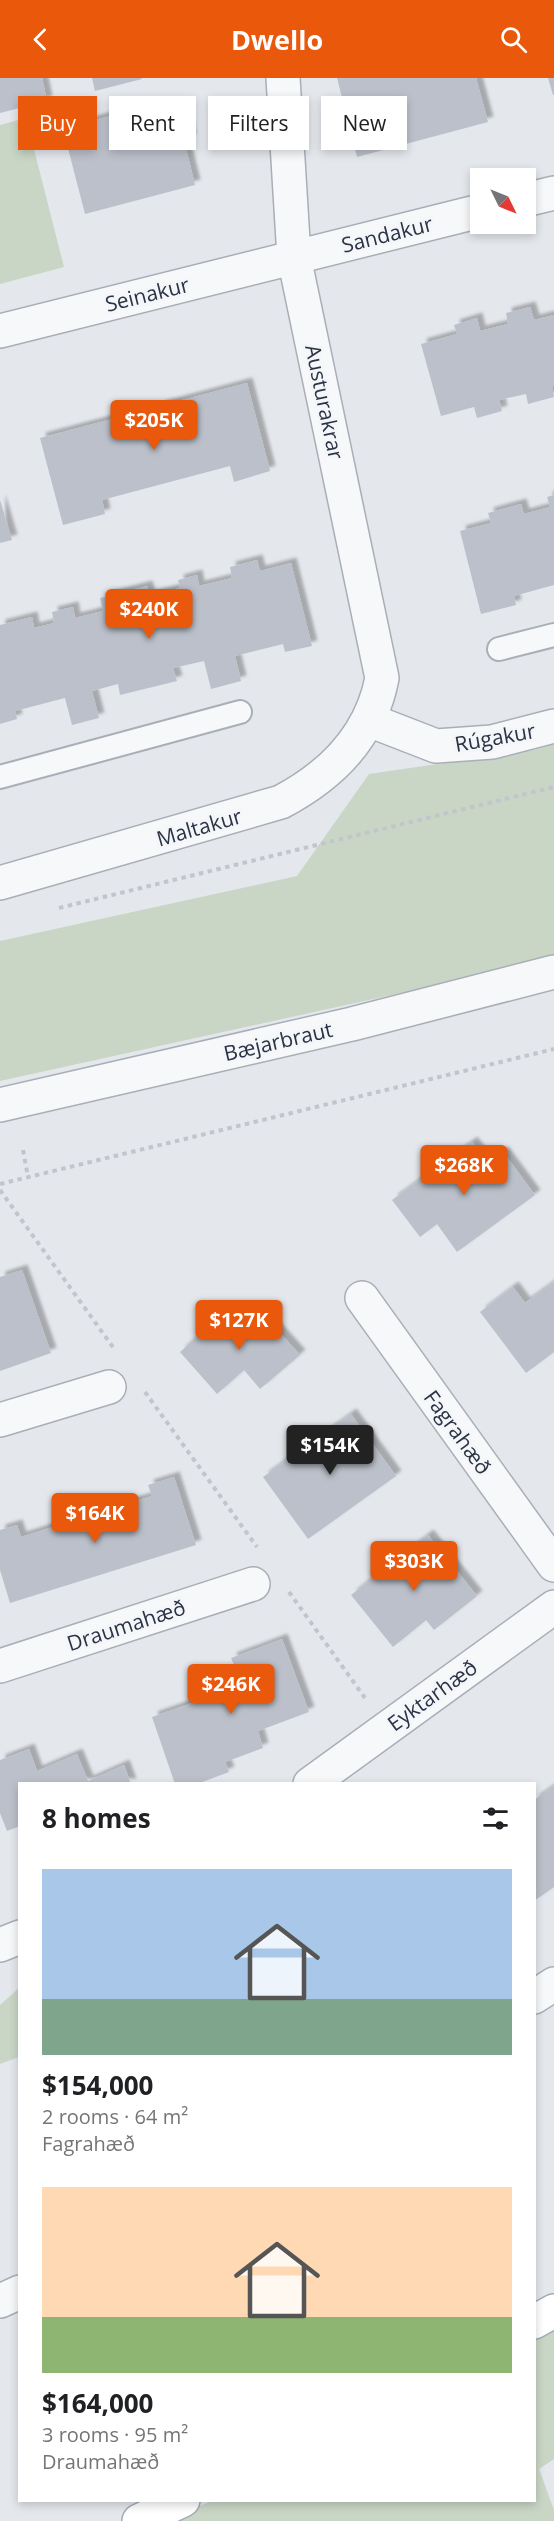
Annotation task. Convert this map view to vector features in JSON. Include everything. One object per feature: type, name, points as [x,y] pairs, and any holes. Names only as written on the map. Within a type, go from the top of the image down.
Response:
[{"type":"main road","points":[[536,2321],[554,2311]]},
{"type":"main road","points":[[139,2521],[179,2502]]},
{"type":"street","name":"Austurakrar","points":[[283,78],[294,257],[382,678],[378,701],[369,720]]},
{"type":"street","points":[[536,197],[554,193]]},
{"type":"street","name":"Sandakur","points":[[294,257],[470,213]]},
{"type":"street","name":"Seinakur","points":[[0,331],[294,257]]},
{"type":"street","name":"Rúgakur","points":[[369,720],[436,746],[492,742],[554,726]]},
{"type":"street","name":"Maltakur","points":[[0,883],[281,802],[309,787],[329,771],[369,720]]},
{"type":"street","name":"Bæjarbraut","points":[[0,1105],[352,1024],[554,972]]},
{"type":"street","name":"Fagrahæð","points":[[362,1298],[554,1565]]},
{"type":"street","points":[[0,1420],[115,1373]]},
{"type":"street","name":"Draumahæð","points":[[0,1666],[268,1585]]},
{"type":"street","name":"Eyktarhæð","points":[[313,1782],[554,1607]]},
{"type":"street","points":[[0,1925],[18,1927]]},
{"type":"street","points":[[0,1945],[18,1938]]},
{"type":"street","points":[[536,1996],[554,1984]]},
{"type":"street","points":[[0,2301],[18,2293]]},
{"type":"lane","points":[[499,649],[554,635]]},
{"type":"lane","points":[[0,777],[240,712]]},
{"type":"path","points":[[58,908],[554,787]]},
{"type":"path","points":[[0,1184],[554,1049]]},
{"type":"path","points":[[23,1150],[28,1177]]},
{"type":"path","points":[[0,1190],[115,1373]]},
{"type":"path","points":[[142,1387],[257,1548]]},
{"type":"path","points":[[268,1585],[385,1729]]},
{"type":"green space","points":[[18,120],[18,150],[34,150],[64,267],[0,284],[0,125]]},
{"type":"green space","points":[[554,744],[554,956],[501,971],[0,1081],[0,941],[297,876],[369,774],[534,750]]},
{"type":"green space","points":[[18,1989],[18,2057],[0,2064],[0,2005]]},
{"type":"green space","points":[[554,2330],[554,2459],[539,2469],[554,2510],[554,2521],[164,2521],[210,2502],[536,2502],[536,2340]]},
{"type":"building","points":[[0,78],[42,78],[46,96],[18,96],[18,108],[0,113]]},
{"type":"building","points":[[92,78],[141,78],[142,79],[95,91]]},
{"type":"building","points":[[337,78],[476,78],[488,122],[407,144],[407,96],[342,96]]},
{"type":"building","points":[[548,78],[554,78],[554,95],[553,95]]},
{"type":"building","points":[[109,116],[109,150],[186,150],[195,185],[85,214],[68,150],[97,150],[97,120]]},
{"type":"building","points":[[355,150],[383,150],[357,157]]},
{"type":"building","points":[[530,307],[534,320],[554,315],[554,386],[552,386],[554,397],[528,404],[526,394],[499,400],[502,411],[477,418],[474,407],[441,416],[421,344],[457,334],[454,325],[477,318],[480,331],[508,324],[506,313]]},
{"type":"building","points":[[247,383],[270,471],[234,482],[230,466],[102,500],[105,514],[63,525],[40,438],[139,412],[143,429],[165,424],[160,406]]},
{"type":"building","points":[[554,495],[554,585],[514,596],[516,605],[481,614],[460,531],[491,523],[488,513],[521,504],[524,514],[550,507],[547,497]]},
{"type":"building","points":[[0,500],[12,540],[0,543]]},
{"type":"building","points":[[257,560],[260,571],[291,563],[312,646],[285,652],[283,644],[235,656],[241,681],[211,689],[204,661],[173,668],[177,681],[120,695],[118,684],[92,691],[99,718],[72,725],[65,698],[15,711],[17,719],[0,724],[0,625],[32,617],[34,628],[54,623],[52,612],[73,607],[75,618],[103,611],[100,598],[147,586],[150,596],[180,588],[178,580],[197,575],[199,586],[232,578],[230,567]]},
{"type":"building","points":[[472,1142],[488,1163],[503,1152],[535,1195],[457,1252],[437,1224],[420,1237],[392,1200]]},
{"type":"building","points":[[22,1270],[51,1353],[0,1371],[0,1277]]},
{"type":"building","points":[[554,1282],[554,1352],[526,1373],[480,1312],[513,1287],[525,1303]]},
{"type":"building","points":[[230,1307],[246,1325],[261,1312],[300,1355],[260,1389],[244,1370],[217,1394],[180,1352]]},
{"type":"building","points":[[351,1414],[396,1476],[308,1539],[263,1477]]},
{"type":"building","points":[[174,1477],[196,1545],[10,1603],[0,1570],[0,1530],[17,1525],[21,1537],[152,1496],[148,1485]]},
{"type":"building","points":[[428,1535],[477,1596],[434,1630],[426,1620],[393,1647],[351,1595]]},
{"type":"building","points":[[282,1639],[309,1712],[258,1731],[263,1748],[225,1762],[229,1772],[202,1782],[174,1782],[152,1717],[203,1699],[199,1689],[238,1674],[231,1658]]},
{"type":"building","points":[[29,1749],[37,1771],[77,1754],[88,1781],[124,1765],[130,1782],[18,1782],[18,1827],[7,1831],[0,1813],[0,1760]]},
{"type":"building","points":[[554,1786],[554,1887],[536,1900],[536,1799]]}]
